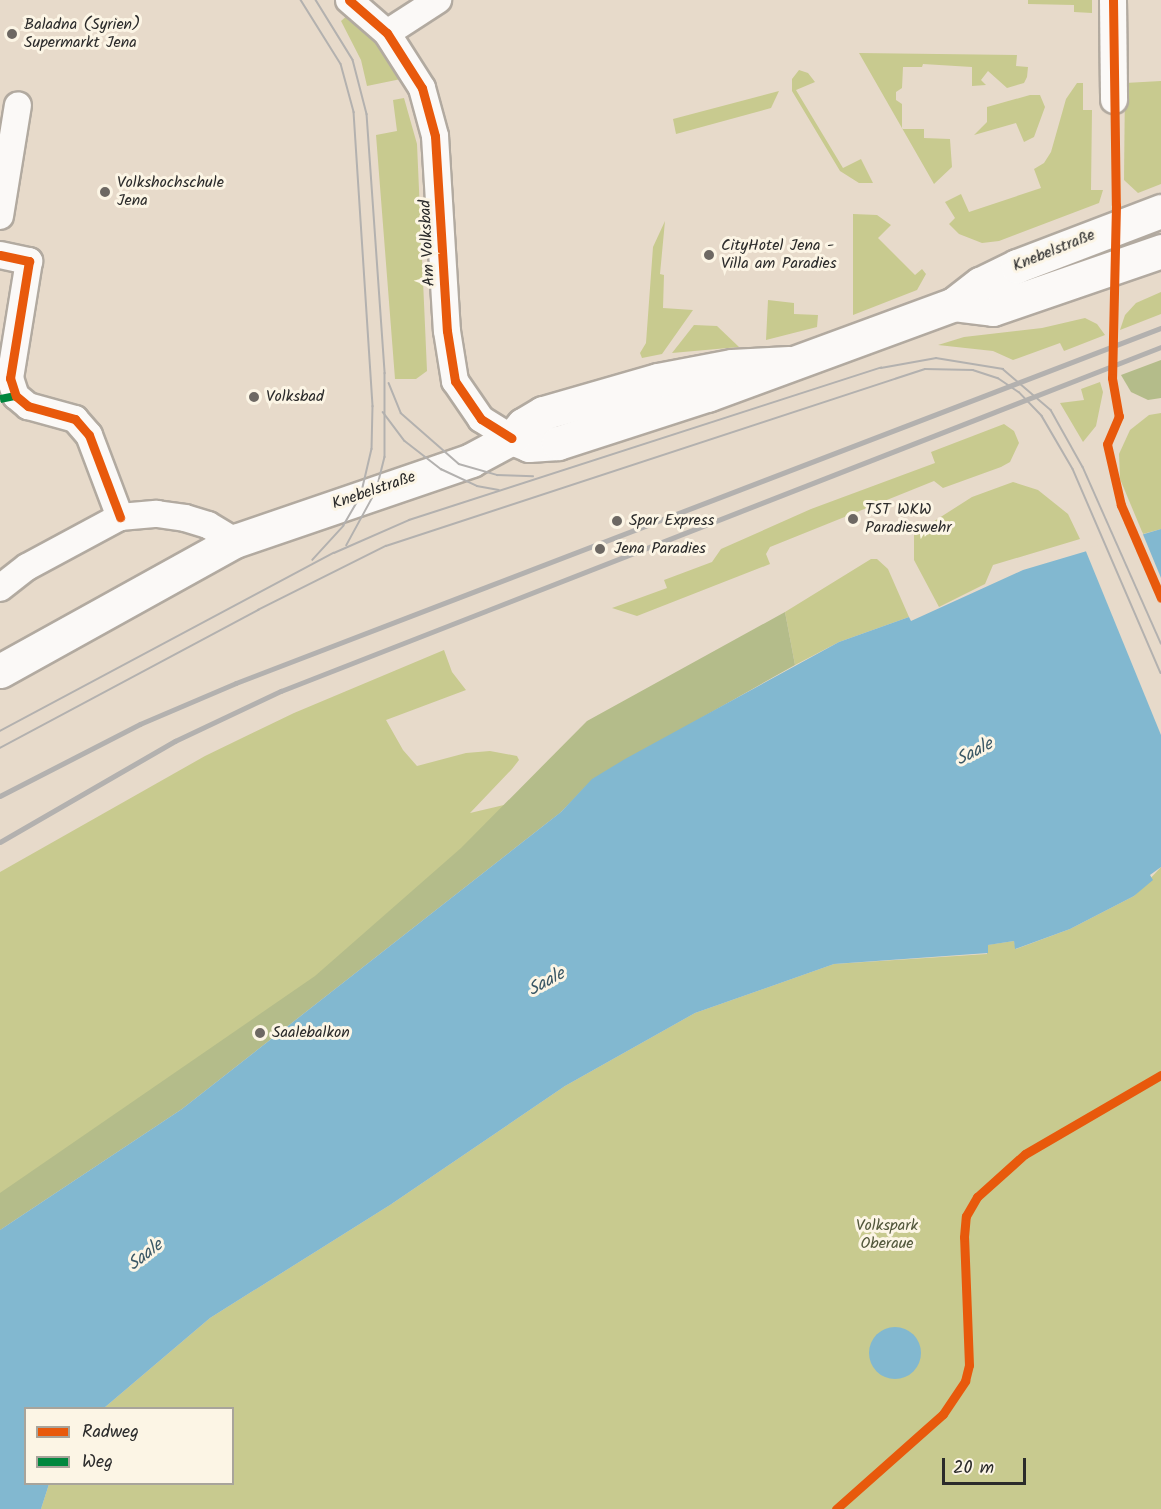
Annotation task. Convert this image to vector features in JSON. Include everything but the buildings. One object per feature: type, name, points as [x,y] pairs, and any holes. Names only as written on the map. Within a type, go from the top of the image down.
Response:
[{"type":"main road","name":"Knebelstraße","points":[[0,671],[235,542],[471,460],[512,438],[523,425],[543,413],[658,380],[732,366],[789,363],[954,304],[980,284],[1017,266],[1161,211]]},
{"type":"main road","name":"Knebelstraße","points":[[954,304],[993,309],[1161,251]]},
{"type":"street","name":"Am Volksbad","points":[[349,0],[387,33],[422,88],[435,136],[447,331],[455,381],[481,419],[512,438]]},
{"type":"street","points":[[387,33],[438,0]]},
{"type":"street","points":[[1113,0],[1114,100]]},
{"type":"street","points":[[0,216],[18,105]]},
{"type":"street","points":[[0,255],[29,261],[8,397],[28,406],[75,419],[89,435],[120,517]]},
{"type":"street","points":[[0,588],[27,567],[120,517],[157,514],[185,519],[208,525],[235,542]]},
{"type":"green space","points":[[1028,0],[1092,0],[1092,13],[1074,12],[1074,5],[1028,4]]},
{"type":"green space","points":[[348,15],[377,41],[401,79],[367,86],[361,60],[341,21]]},
{"type":"green space","points":[[859,53],[1017,55],[1016,66],[1028,67],[1027,77],[1024,83],[1007,88],[988,71],[981,80],[986,85],[972,86],[972,67],[923,64],[922,67],[903,67],[902,88],[896,92],[896,100],[902,104],[902,128]]},
{"type":"green space","points":[[799,70],[808,73],[815,82],[796,90],[843,168],[861,159],[873,183],[859,183],[840,171],[792,91],[792,79]]},
{"type":"green space","points":[[1161,81],[1161,184],[1138,193],[1124,180],[1125,83]]},
{"type":"green space","points":[[1077,83],[1083,83],[1083,110],[1092,110],[1091,190],[1103,190],[1099,203],[999,241],[982,243],[959,234],[949,224],[955,218],[945,202],[961,194],[969,212],[1041,188],[1034,169],[1044,163],[1051,152],[1066,99]]},
{"type":"green space","points":[[779,91],[771,108],[676,134],[673,119]]},
{"type":"green space","points":[[1030,95],[1040,95],[1045,107],[1034,137],[1024,142],[1016,123],[974,135],[987,122],[987,107]]},
{"type":"green space","points":[[404,98],[417,144],[427,371],[416,379],[395,379],[376,135],[397,131],[393,100]]},
{"type":"green space","points":[[903,129],[924,129],[924,138],[950,139],[952,167],[934,184]]},
{"type":"green space","points":[[853,214],[877,215],[891,225],[878,238],[915,275],[922,269],[926,274],[917,290],[853,315]]},
{"type":"green space","points":[[665,221],[660,274],[664,275],[663,308],[693,310],[662,354],[642,358],[640,353],[646,343],[653,247]]},
{"type":"green space","points":[[1161,292],[1161,314],[1120,330],[1125,315],[1136,303]]},
{"type":"green space","points":[[768,300],[794,303],[794,314],[818,315],[817,327],[766,340]]},
{"type":"green space","points":[[1085,318],[1097,324],[1105,335],[1064,351],[1060,343],[1013,360],[993,351],[938,345],[964,337],[1042,328]]},
{"type":"green space","points":[[694,325],[717,326],[739,347],[672,353]]},
{"type":"green space","points":[[1161,360],[1161,398],[1148,400],[1131,392],[1121,375]]},
{"type":"green space","points":[[1100,382],[1103,392],[1096,426],[1083,442],[1060,403],[1084,400],[1081,389]]},
{"type":"green space","points":[[1161,413],[1161,529],[1143,534],[1120,479],[1119,454],[1130,430],[1149,415]]},
{"type":"green space","points":[[1004,424],[1014,431],[1019,443],[1010,462],[1001,467],[943,488],[934,481],[770,547],[766,554],[770,564],[637,616],[612,608],[667,588],[664,580],[712,562],[721,549],[811,509],[935,463],[931,452]]},
{"type":"green space","points":[[1013,482],[1038,490],[1068,514],[1080,539],[993,565],[985,584],[939,607],[914,560],[914,534],[972,497]]},
{"type":"green space","points":[[871,559],[877,559],[888,569],[909,617],[839,642],[795,665],[785,612]]},
{"type":"green space","points":[[785,612],[795,665],[593,779],[561,812],[182,1109],[0,1230],[0,1193],[315,976],[461,848],[587,721]]},
{"type":"green space","points":[[444,650],[452,672],[466,690],[386,720],[403,750],[417,766],[466,753],[490,751],[517,756],[519,760],[512,769],[470,813],[504,805],[561,812],[0,1230],[0,872],[205,756],[294,713]]},
{"type":"green space","name":"Volkspark Oberaue","points":[[1161,867],[1161,1509],[41,1509],[49,1485],[234,1485],[234,1407],[105,1407],[210,1318],[390,1205],[565,1086],[695,1013],[834,964],[987,954],[987,945],[1014,941],[1016,949],[1070,929],[1134,896]]},
{"type":"water","name":"Saale","points":[[1161,529],[1161,867],[1150,875],[1153,880],[1134,896],[1070,929],[1015,949],[1014,941],[988,945],[988,953],[834,964],[695,1013],[565,1086],[390,1205],[210,1318],[105,1407],[24,1407],[24,1485],[49,1485],[41,1509],[0,1509],[0,1230],[182,1109],[561,812],[592,779],[839,642],[909,617],[911,621],[1023,570]]},
{"type":"water","points":[[890,1327],[900,1327],[914,1334],[921,1353],[914,1372],[900,1379],[890,1379],[880,1375],[873,1368],[869,1358],[869,1348],[873,1338],[880,1331]]},
{"type":"pier","points":[[1142,532],[1161,578],[1161,735],[1085,549]]},
{"type":"tram line","points":[[301,0],[341,64],[354,112],[373,406],[372,449],[361,496],[344,526],[313,560]]},
{"type":"tram line","points":[[316,0],[353,60],[367,114],[385,373],[385,457],[377,490],[347,545]]},
{"type":"tram line","points":[[0,731],[334,553],[409,520],[881,368],[936,358],[1003,369],[1051,410],[1083,467],[1161,643]]},
{"type":"tram line","points":[[0,748],[258,610],[386,546],[925,369],[973,370],[998,378],[1019,392],[1042,416],[1073,469],[1161,673]]},
{"type":"tram line","points":[[389,383],[401,413],[459,464],[497,475],[533,476]]},
{"type":"tram line","points":[[383,412],[405,441],[441,469],[477,486],[499,490]]},
{"type":"railway","points":[[0,796],[140,724],[236,683],[1161,328]]},
{"type":"railway","points":[[0,842],[175,741],[281,691],[1161,347]]},
{"type":"marked path","points":[[0,399],[16,396]]},
{"type":"cycle path","points":[[349,0],[387,33],[422,88],[435,136],[447,331],[455,381],[481,419],[512,438]]},
{"type":"cycle path","points":[[1113,0],[1116,205],[1112,378],[1119,416],[1107,444],[1121,505],[1161,598]]},
{"type":"cycle path","points":[[0,255],[29,261],[10,378],[16,396],[28,406],[75,419],[89,435],[120,517]]},
{"type":"cycle path","points":[[836,1509],[943,1414],[965,1381],[969,1365],[964,1237],[966,1216],[977,1197],[1025,1154],[1161,1075]]},
{"type":"place","name":"Baladna (Syrien) Supermarkt Jena","points":[[12,34]]},
{"type":"place","name":"Volkshochschule Jena","points":[[105,192]]},
{"type":"place","name":"CityHotel Jena - Villa am Paradies","points":[[709,255]]},
{"type":"place","name":"Volksbad","points":[[254,397]]},
{"type":"place","name":"TST WKW Paradieswehr","points":[[853,519]]},
{"type":"place","name":"Spar Express","points":[[617,521]]},
{"type":"place","name":"Jena Paradies","points":[[600,549]]},
{"type":"place","name":"Saalebalkon","points":[[260,1033]]}]
